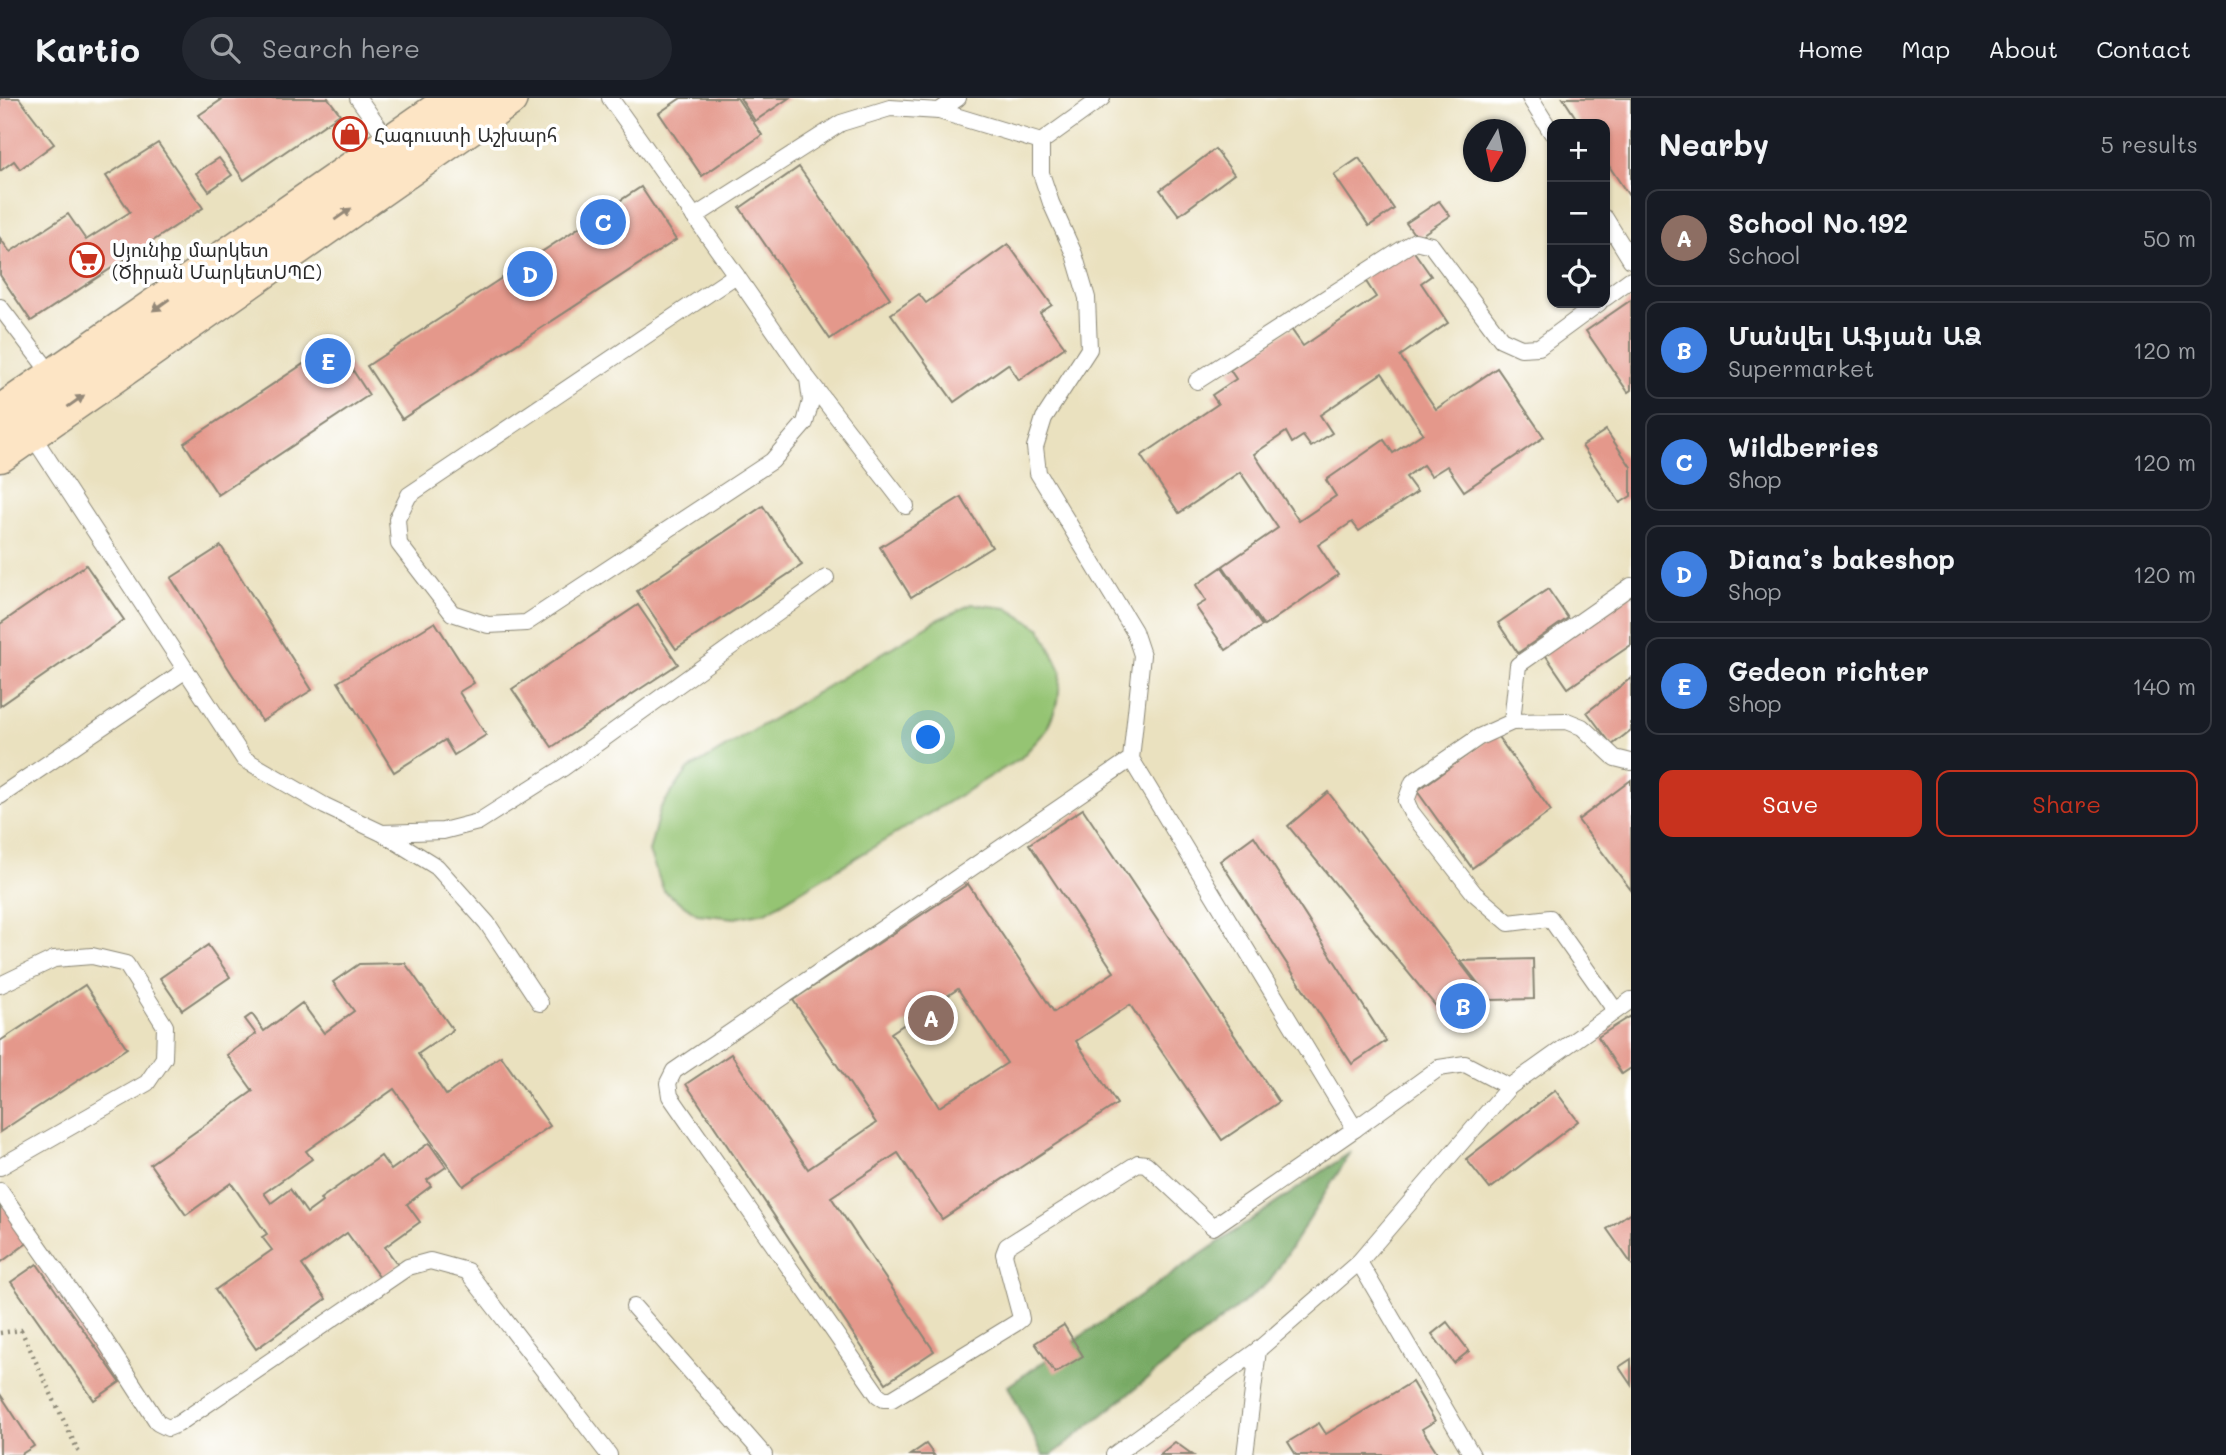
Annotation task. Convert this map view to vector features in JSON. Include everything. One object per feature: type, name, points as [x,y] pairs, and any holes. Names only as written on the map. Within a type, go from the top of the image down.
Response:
[{"type":"main road","points":[[11,427],[55,379],[458,98]]},
{"type":"main road","points":[[11,427],[508,98]]},
{"type":"lane","points":[[358,98],[390,144]]},
{"type":"lane","points":[[610,98],[808,379],[906,506]]},
{"type":"lane","points":[[939,111],[958,98]]},
{"type":"lane","points":[[1041,142],[1102,98]]},
{"type":"lane","points":[[1530,98],[1547,125]]},
{"type":"lane","points":[[694,217],[842,123],[890,108],[939,111],[1041,142]]},
{"type":"lane","points":[[1041,142],[1041,173],[1074,254],[1087,298],[1089,349],[1044,418],[1035,447],[1038,473],[1134,631],[1142,655],[1131,758],[1354,1129]]},
{"type":"lane","points":[[1610,226],[1631,260]]},
{"type":"lane","points":[[1197,380],[1415,242],[1430,245],[1501,339],[1521,348],[1539,347],[1592,308]]},
{"type":"lane","points":[[736,275],[409,495],[397,519],[399,544],[452,612],[488,625],[526,623],[772,461],[805,424],[811,401],[808,379]]},
{"type":"lane","points":[[1610,294],[1631,279]]},
{"type":"lane","points":[[0,307],[55,379]]},
{"type":"lane","points":[[11,427],[186,670],[244,759],[325,806],[382,832],[437,867],[487,923],[540,1003]]},
{"type":"lane","points":[[382,832],[443,831],[478,822],[563,768],[827,578]]},
{"type":"lane","points":[[1512,722],[1518,665],[1631,586]]},
{"type":"lane","points":[[0,796],[186,670]]},
{"type":"lane","points":[[1615,1010],[1550,918],[1509,923],[1474,894],[1406,802],[1413,782],[1479,737],[1512,722],[1567,721],[1582,727],[1615,758],[1631,762]]},
{"type":"lane","points":[[1131,758],[674,1071],[668,1083],[670,1097],[878,1395],[892,1399],[1021,1319],[1004,1254],[1007,1246],[1138,1163],[1146,1164],[1213,1227],[1439,1068],[1465,1065],[1509,1087]]},
{"type":"lane","points":[[0,985],[54,959],[92,956],[115,961],[126,964],[165,1026],[164,1058],[147,1083],[0,1167]]},
{"type":"lane","points":[[1114,1455],[1258,1350],[1359,1262],[1509,1087],[1631,1000]]},
{"type":"lane","points":[[0,1191],[100,1333],[158,1423],[168,1428],[408,1267],[430,1261],[467,1271],[609,1455]]},
{"type":"lane","points":[[1359,1262],[1472,1455]]},
{"type":"lane","points":[[634,1307],[764,1455]]},
{"type":"lane","points":[[1245,1455],[1258,1350]]},
{"type":"path","points":[[0,1333],[21,1330],[80,1455]]},
{"type":"green space","points":[[972,604],[1007,608],[1041,629],[1061,671],[1058,702],[1046,731],[1021,758],[766,912],[735,918],[697,914],[664,891],[649,852],[660,809],[688,770],[939,619]]},
{"type":"green space","points":[[1351,1152],[1270,1281],[1052,1455],[1043,1455],[1008,1386]]},
{"type":"building","points":[[0,98],[19,98],[54,144],[20,169],[14,161],[0,171]]},
{"type":"building","points":[[219,98],[328,98],[340,114],[244,180],[199,115],[221,100]]},
{"type":"building","points":[[681,98],[737,98],[762,135],[702,176],[659,113]]},
{"type":"building","points":[[740,98],[789,98],[755,121]]},
{"type":"building","points":[[1563,98],[1631,98],[1631,199],[1610,168],[1610,119],[1577,119]]},
{"type":"building","points":[[158,143],[203,208],[31,321],[0,275],[0,238],[10,252],[68,214],[86,240],[130,212],[106,176]]},
{"type":"building","points":[[1215,149],[1234,174],[1179,215],[1160,190]]},
{"type":"building","points":[[219,158],[232,175],[209,191],[196,173]]},
{"type":"building","points":[[1359,158],[1394,209],[1369,226],[1334,175]]},
{"type":"building","points":[[799,167],[890,298],[830,339],[740,208]]},
{"type":"building","points":[[641,187],[676,240],[402,419],[367,366]]},
{"type":"building","points":[[1439,201],[1450,216],[1417,238],[1406,223]]},
{"type":"building","points":[[1008,244],[1052,305],[1040,313],[1065,347],[1019,380],[1008,364],[954,402],[891,314],[919,294],[926,303]]},
{"type":"building","points":[[1410,246],[1431,276],[1421,283],[1448,323],[1400,356],[1436,409],[1497,368],[1544,437],[1464,491],[1447,466],[1431,476],[1423,465],[1406,477],[1417,492],[1359,531],[1352,522],[1318,545],[1338,575],[1264,626],[1223,566],[1278,528],[1240,472],[1179,513],[1141,456],[1218,404],[1212,395],[1236,379],[1230,370],[1291,329],[1303,346],[1376,297],[1363,277]],"holes":[[[1382,373],[1423,433],[1393,453],[1384,440],[1326,480],[1336,496],[1299,521],[1254,454],[1286,432],[1292,443],[1303,436],[1311,447],[1332,433],[1320,415]]]},
{"type":"building","points":[[1631,300],[1631,390],[1628,392],[1586,331]]},
{"type":"building","points":[[335,343],[369,395],[218,495],[184,443]]},
{"type":"building","points":[[1606,430],[1631,467],[1631,496],[1620,503],[1582,446]]},
{"type":"building","points":[[961,497],[992,547],[911,597],[880,547]]},
{"type":"building","points":[[763,506],[802,565],[676,649],[637,591]]},
{"type":"building","points":[[221,546],[312,690],[262,721],[171,578]]},
{"type":"building","points":[[86,565],[124,620],[0,706],[0,624]]},
{"type":"building","points":[[1222,567],[1262,626],[1226,650],[1196,607],[1206,601],[1196,585]]},
{"type":"building","points":[[1548,589],[1568,618],[1518,653],[1498,623]]},
{"type":"building","points":[[1631,594],[1631,645],[1568,688],[1544,653]]},
{"type":"building","points":[[638,605],[678,664],[552,747],[512,689]]},
{"type":"building","points":[[435,622],[474,683],[459,692],[486,735],[454,755],[445,740],[394,772],[338,682]]},
{"type":"building","points":[[1631,678],[1631,730],[1612,745],[1587,712]]},
{"type":"building","points":[[1496,734],[1551,811],[1472,868],[1417,791]]},
{"type":"building","points":[[1631,780],[1631,890],[1578,820]]},
{"type":"building","points":[[1328,792],[1489,1000],[1452,1026],[1288,826]]},
{"type":"building","points":[[1083,809],[1279,1102],[1222,1140],[1130,1005],[1076,1041],[1117,1104],[942,1219],[898,1153],[831,1197],[934,1351],[886,1383],[686,1084],[731,1054],[808,1169],[876,1123],[793,1000],[968,884],[1054,1012],[1114,972],[1029,844]],"holes":[[[958,989],[1007,1063],[939,1107],[891,1033]]]},
{"type":"building","points":[[1254,836],[1386,1041],[1352,1064],[1220,861]]},
{"type":"building","points":[[208,945],[230,977],[182,1010],[160,978]]},
{"type":"building","points":[[1533,959],[1534,999],[1491,1000],[1461,961]]},
{"type":"building","points":[[405,963],[453,1030],[418,1054],[446,1095],[501,1056],[550,1126],[463,1186],[394,1089],[306,1151],[312,1159],[264,1193],[271,1203],[290,1189],[307,1213],[322,1202],[320,1199],[381,1156],[391,1170],[429,1143],[446,1167],[427,1180],[431,1186],[407,1204],[420,1222],[385,1247],[398,1265],[380,1278],[347,1233],[302,1265],[326,1299],[256,1349],[215,1290],[272,1250],[262,1237],[267,1234],[231,1183],[186,1215],[150,1164],[253,1091],[227,1055],[256,1034],[245,1019],[252,1014],[264,1031],[302,1003],[324,1033],[354,1011],[333,982],[359,964]]},
{"type":"building","points":[[85,985],[127,1048],[0,1132],[0,1041]]},
{"type":"building","points":[[1631,1016],[1631,1068],[1622,1074],[1598,1037]]},
{"type":"building","points":[[1555,1090],[1578,1121],[1490,1189],[1466,1159]]},
{"type":"building","points":[[0,1200],[30,1241],[0,1263]]},
{"type":"building","points":[[1631,1212],[1631,1263],[1607,1229]]},
{"type":"building","points":[[37,1264],[120,1382],[94,1400],[11,1282]]},
{"type":"building","points":[[1447,1322],[1469,1351],[1454,1363],[1432,1334]]},
{"type":"building","points":[[1064,1325],[1083,1356],[1055,1373],[1035,1343]]},
{"type":"building","points":[[1631,1359],[1631,1385],[1619,1367]]},
{"type":"building","points":[[1412,1382],[1435,1421],[1422,1429],[1439,1455],[1296,1455],[1288,1442],[1319,1423],[1326,1434]]},
{"type":"building","points":[[0,1394],[34,1446],[20,1455],[0,1455]]},
{"type":"building","points":[[1175,1442],[1193,1455],[1159,1455]]},
{"type":"building","points":[[926,1444],[934,1455],[910,1455]]},
{"type":"place","name":"Հագուստի Աշխարհ","points":[[350,134]]},
{"type":"place","name":"Wildberries","points":[[603,222]]},
{"type":"place","name":"Սյունիք մարկետ (Ծիրան ՄարկետՍՊԸ)","points":[[87,260]]},
{"type":"place","name":"Diana’s bakeshop","points":[[530,274]]},
{"type":"place","name":"Gedeon richter","points":[[328,361]]},
{"type":"place","name":"Մանվել Աֆյան ԱՁ","points":[[1463,1006]]},
{"type":"place","name":"School No.192","points":[[931,1018]]}]
